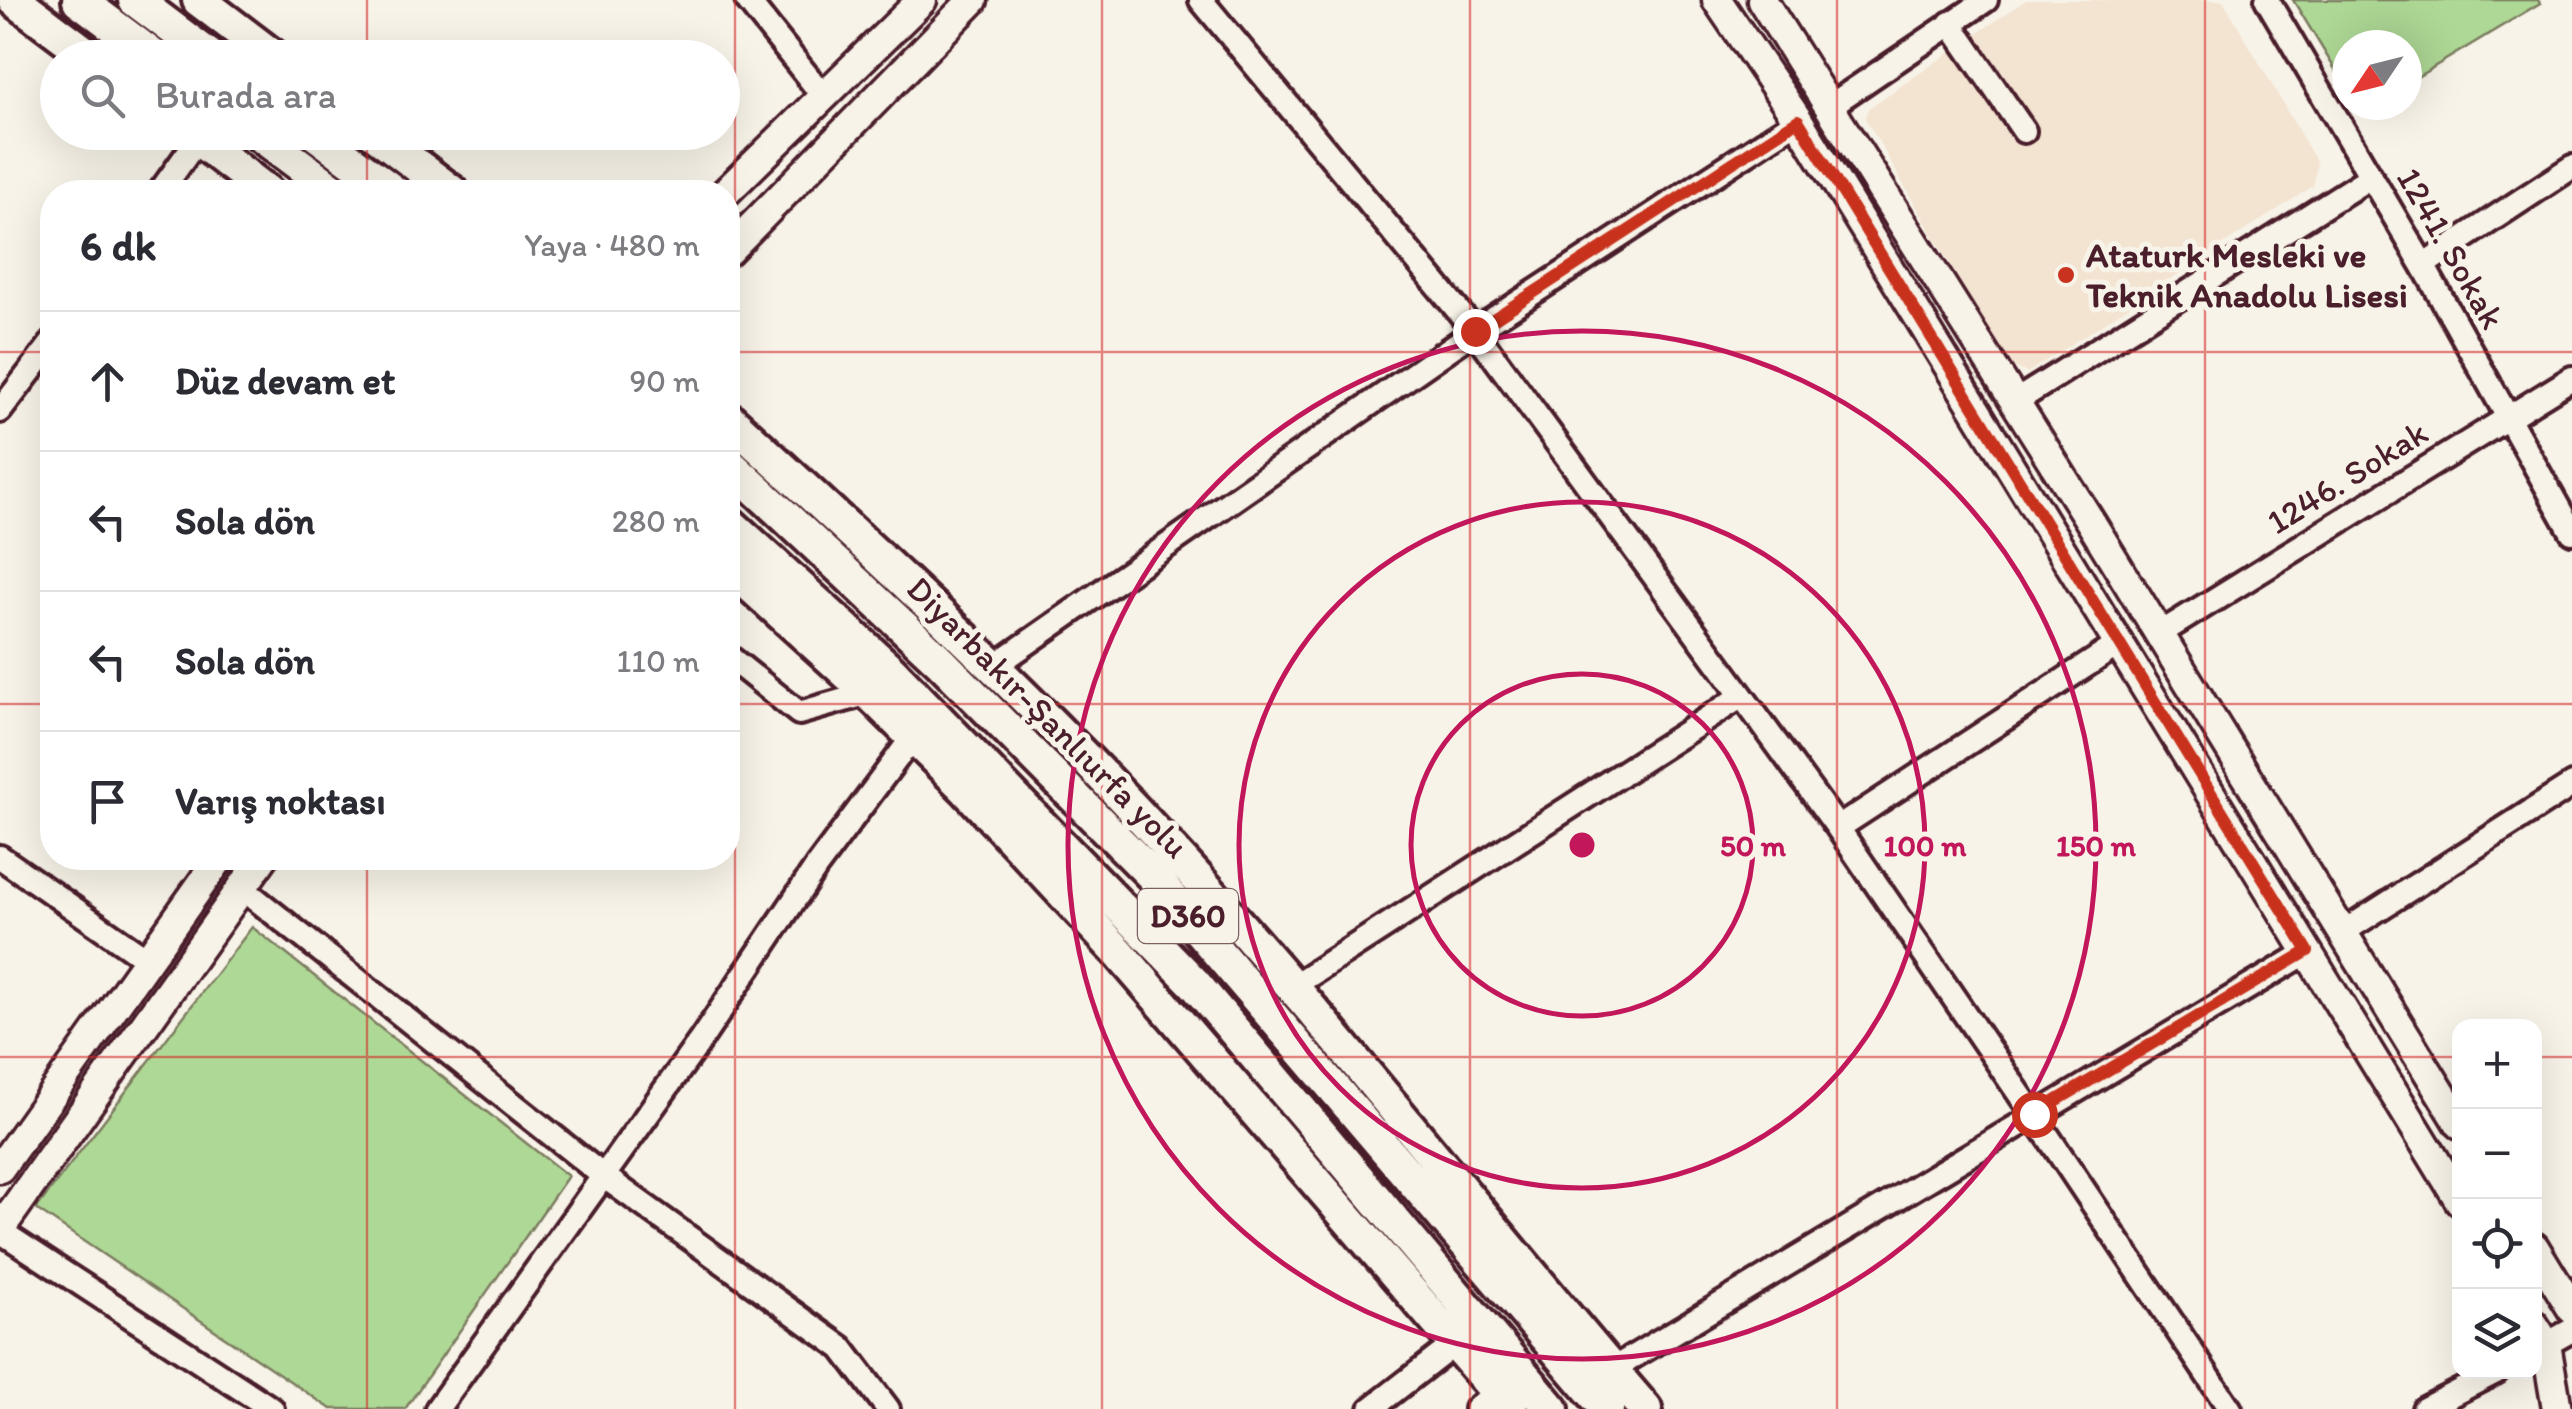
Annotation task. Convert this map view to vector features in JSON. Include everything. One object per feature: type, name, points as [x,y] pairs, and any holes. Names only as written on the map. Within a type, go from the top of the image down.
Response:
[{"type":"highway","points":[[16,0],[68,40]]},
{"type":"highway","points":[[79,0],[132,40]]},
{"type":"highway","points":[[135,0],[188,40]]},
{"type":"highway","points":[[199,0],[251,40]]},
{"type":"highway","points":[[212,150],[251,180]]},
{"type":"highway","points":[[280,150],[320,180]]},
{"type":"highway","points":[[337,150],[378,180]]},
{"type":"highway","points":[[397,150],[436,180]]},
{"type":"highway","points":[[740,429],[994,666],[1156,832],[1293,986],[1645,1409]]},
{"type":"highway","name":"Diyarbakır-Şanlıurfa yolu","points":[[740,474],[940,662],[1153,876],[1607,1409]]},
{"type":"highway","name":"D360","points":[[740,533],[890,670],[1195,984],[1552,1409]]},
{"type":"highway","points":[[740,576],[967,790],[1120,954],[1456,1343],[1495,1403]]},
{"type":"main road","points":[[738,180],[922,0]]},
{"type":"main road","points":[[740,239],[974,0]]},
{"type":"main road","points":[[1717,0],[1798,120],[2459,1199]]},
{"type":"main road","points":[[1762,0],[2452,1111]]},
{"type":"main road","points":[[0,1168],[212,870]]},
{"type":"main road","points":[[0,1230],[255,870]]},
{"type":"main road","points":[[2542,1260],[2572,1309]]},
{"type":"main road","points":[[2542,1355],[2557,1409]]},
{"type":"street","points":[[747,0],[824,97]]},
{"type":"street","points":[[1201,0],[1475,331],[1742,696],[1838,828],[2034,1114],[2230,1409]]},
{"type":"street","points":[[1830,106],[1986,0]]},
{"type":"street","name":"1241. Sokak","points":[[2268,0],[2423,265],[2572,532]]},
{"type":"street","points":[[1950,24],[2024,131]]},
{"type":"street","points":[[994,666],[1475,331],[1798,120]]},
{"type":"street","points":[[167,180],[186,150]]},
{"type":"street","points":[[2423,265],[2572,167]]},
{"type":"street","points":[[2013,403],[2370,177]]},
{"type":"street","points":[[0,412],[40,359]]},
{"type":"street","name":"1246. Sokak","points":[[2159,634],[2572,378]]},
{"type":"street","points":[[1838,828],[2119,644]]},
{"type":"street","points":[[740,666],[799,713],[868,693]]},
{"type":"street","points":[[1293,986],[1742,696]]},
{"type":"street","points":[[437,1409],[700,1041],[817,866],[912,738]]},
{"type":"street","points":[[2342,932],[2572,785]]},
{"type":"street","points":[[0,858],[148,960]]},
{"type":"street","points":[[242,888],[602,1175],[842,1348],[888,1409]]},
{"type":"street","points":[[1611,1370],[2308,951]]},
{"type":"street","points":[[0,1230],[272,1409]]},
{"type":"street","points":[[2542,1339],[2572,1330]]},
{"type":"street","points":[[1371,1409],[1456,1343]]},
{"type":"street","points":[[2424,1409],[2482,1379]]},
{"type":"shaded area","name":"Ataturk Mesleki ve Teknik Anadolu Lisesi","points":[[2026,0],[2223,0],[2317,163],[2313,186],[2027,373],[2008,364],[1865,118],[1869,108]]},
{"type":"green space","points":[[2293,0],[2540,3],[2422,74],[2422,30],[2332,30],[2332,64]]},
{"type":"green space","points":[[252,927],[568,1176],[405,1409],[331,1409],[36,1209]]},
{"type":"place","name":"Ataturk Mesleki ve Teknik Anadolu Lisesi","points":[[2066,275]]},
{"type":"route","points":[[1475,331],[1798,120],[2308,951],[2034,1114]]}]
